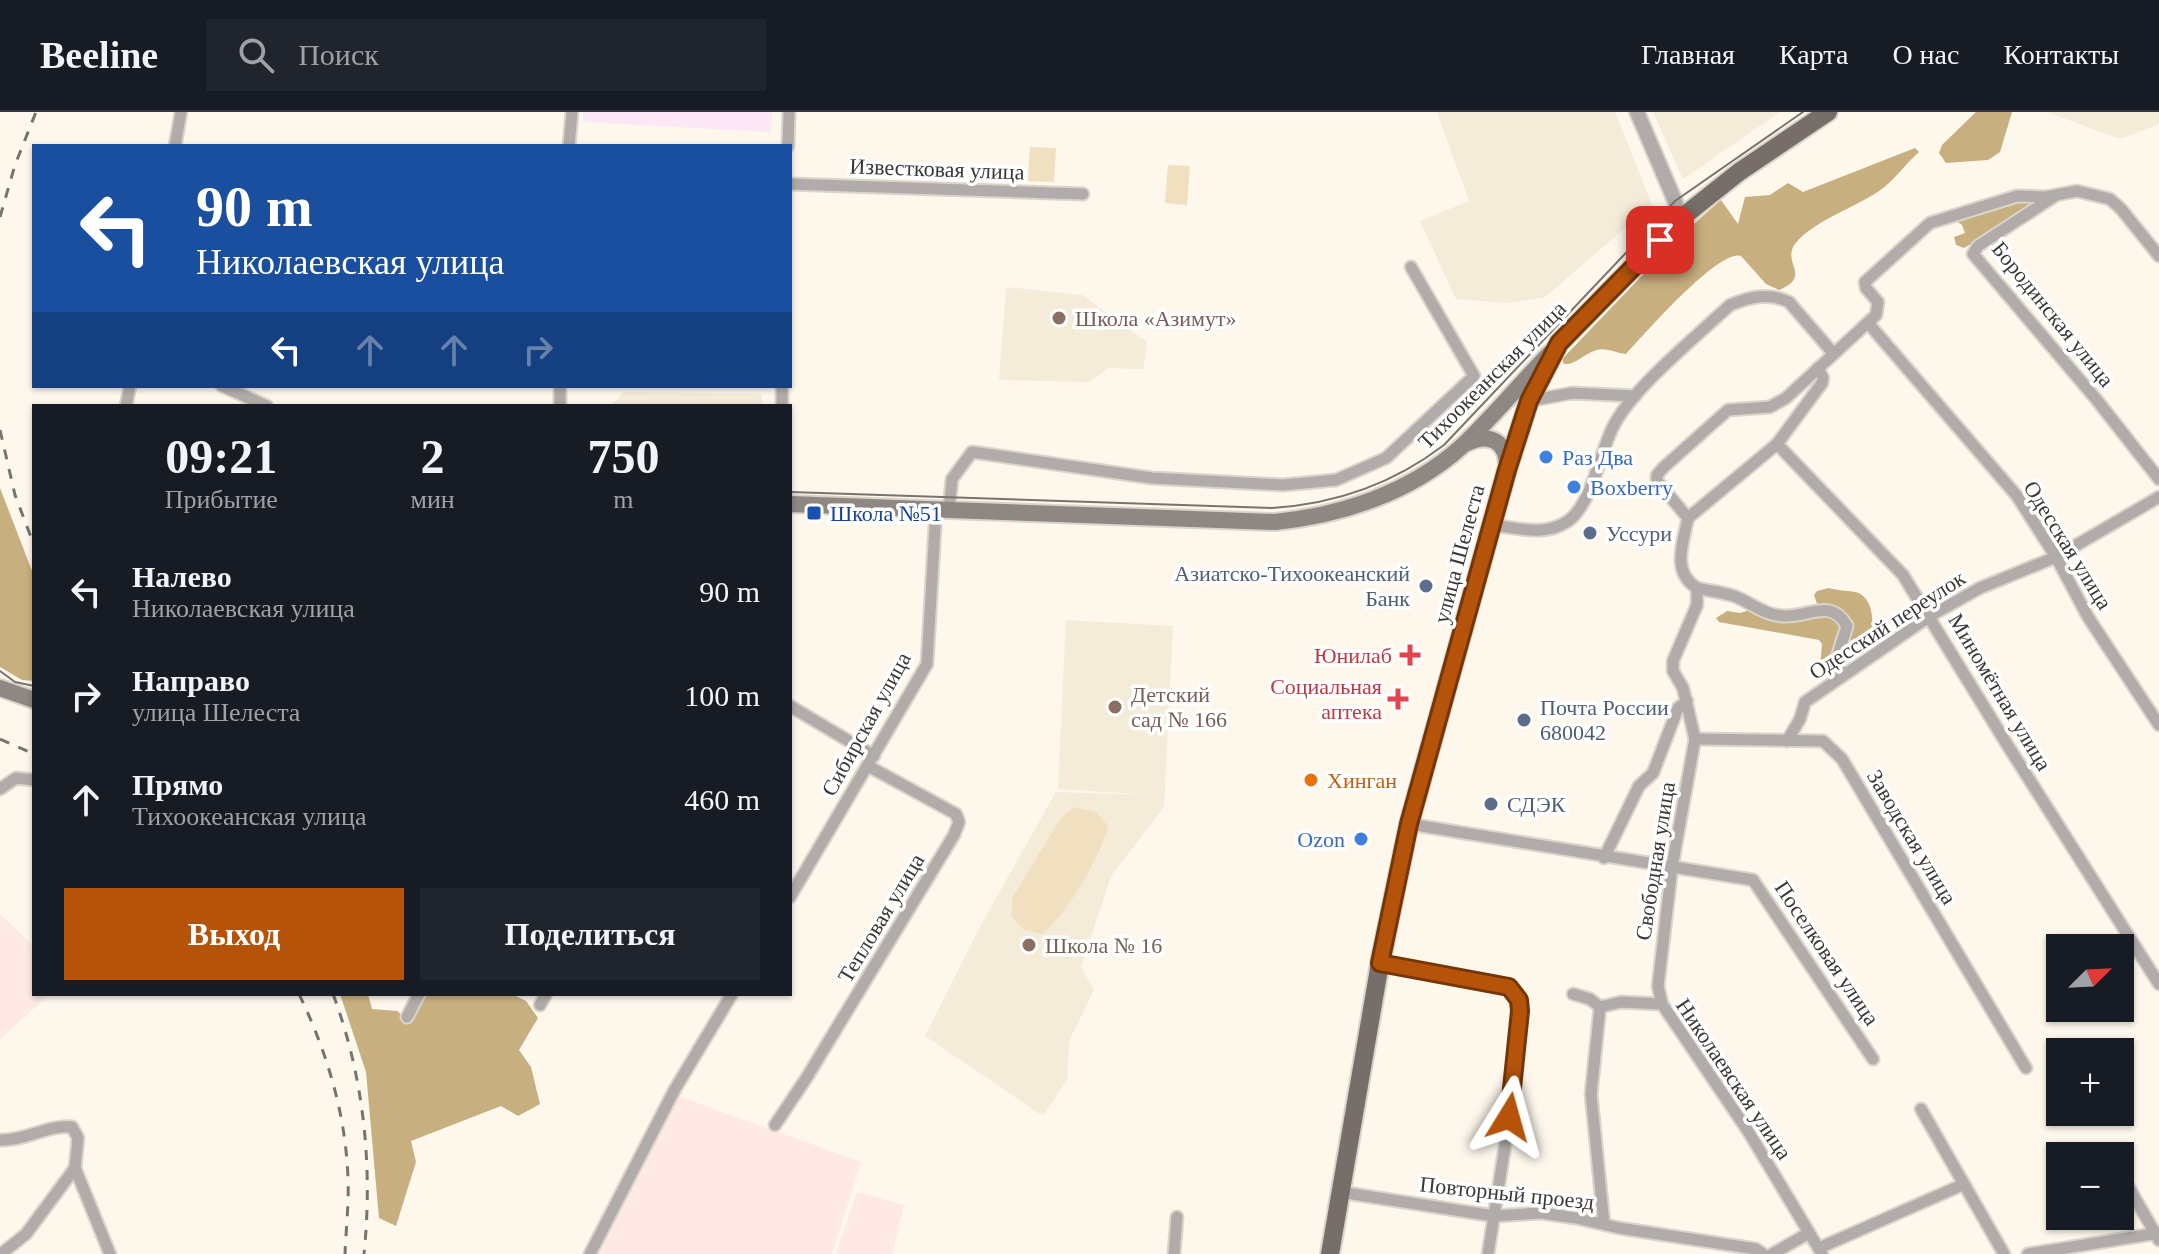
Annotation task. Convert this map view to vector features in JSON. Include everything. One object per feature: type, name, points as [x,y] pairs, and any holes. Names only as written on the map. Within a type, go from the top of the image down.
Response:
[{"type":"main road","name":"Тихоокеанская улица","points":[[792,504],[1275,522],[1343,510],[1369,501],[1424,474],[1461,447],[1680,219],[1739,172],[1828,112]]},
{"type":"main road","name":"улица Шелеста","points":[[1330,1254],[1380,963],[1409,824],[1507,470],[1529,401],[1559,343]]},
{"type":"main road","points":[[1461,447],[1475,439],[1489,438],[1502,446],[1508,456],[1507,470]]},
{"type":"main road","points":[[0,688],[32,699]]},
{"type":"street","points":[[175,144],[181,112]]},
{"type":"street","points":[[569,144],[572,112]]},
{"type":"street","points":[[788,144],[789,112]]},
{"type":"street","points":[[1637,112],[1680,219]]},
{"type":"street","name":"Известковая улица","points":[[792,184],[1083,194]]},
{"type":"street","points":[[1688,518],[1657,481],[1657,475],[1719,415],[1728,410],[1770,407],[1779,403],[1868,323],[1879,306],[1865,282],[1930,223],[2017,196],[2077,191],[2110,199],[2159,256]]},
{"type":"street","name":"Бородинская улица","points":[[2055,195],[1978,246],[1973,254],[2096,399],[2159,479]]},
{"type":"street","name":"Сибирская улица","points":[[792,894],[927,664],[942,510],[952,479],[972,452],[1152,478],[1283,485],[1336,480],[1386,458],[1474,376],[1411,267]]},
{"type":"street","points":[[1492,525],[1550,531],[1571,520],[1583,505],[1612,428],[1635,396],[1730,305],[1768,295],[1789,302],[1833,353]]},
{"type":"street","name":"Одесская улица","points":[[1868,323],[2017,496],[2056,557],[2088,617],[2159,725]]},
{"type":"street","points":[[1818,368],[1822,383],[1777,444],[1688,518],[1681,569],[1688,582],[1697,588],[1735,597],[1767,614],[1799,615],[1828,608],[1837,612],[1847,626],[1837,658],[1842,676]]},
{"type":"street","points":[[226,388],[262,404]]},
{"type":"street","points":[[1529,401],[1572,393],[1635,396]]},
{"type":"street","name":"Миномётная улица","points":[[1777,444],[1903,575],[2159,984]]},
{"type":"street","name":"Одесский переулок","points":[[1787,741],[1800,719],[1805,702],[1930,616],[1980,588],[2056,557],[2159,497]]},
{"type":"street","name":"Свободная улица","points":[[1662,1004],[1658,995],[1658,970],[1672,867],[1695,739],[1681,681],[1673,671],[1673,661],[1697,605],[1697,588]]},
{"type":"street","points":[[1604,858],[1639,786],[1653,773],[1678,708],[1687,701]]},
{"type":"street","points":[[792,707],[871,761]]},
{"type":"street","name":"Заводская улица","points":[[1695,739],[1823,741],[1842,759],[2026,1068]]},
{"type":"street","name":"Тепловая улица","points":[[775,1125],[824,1050],[959,822],[956,814],[871,761]]},
{"type":"street","points":[[4,785],[16,778],[32,780]]},
{"type":"street","name":"Поселковая улица","points":[[1409,824],[1753,880],[1873,1059]]},
{"type":"street","points":[[1380,963],[1509,987],[1519,1000],[1513,1095],[1488,1254]]},
{"type":"street","points":[[1573,994],[1590,999],[1600,1007],[1591,1094],[1604,1224]]},
{"type":"street","points":[[407,1017],[418,996]]},
{"type":"street","points":[[540,1005],[545,996]]},
{"type":"street","points":[[590,1254],[675,1089],[731,996]]},
{"type":"street","name":"Николаевская улица","points":[[1600,1007],[1621,1002],[1662,1004],[1748,1131],[1821,1251]]},
{"type":"street","points":[[1921,1109],[2004,1254]]},
{"type":"street","points":[[0,1140],[43,1133],[62,1126],[72,1127],[78,1138],[75,1168],[26,1234],[1,1254]]},
{"type":"street","points":[[75,1168],[110,1254]]},
{"type":"street","points":[[1821,1251],[1962,1185]]},
{"type":"street","name":"Повторный проезд","points":[[1340,1192],[1494,1216],[1541,1213],[1756,1249],[1763,1254]]},
{"type":"street","points":[[2028,1254],[2158,1236],[2134,1196]]},
{"type":"street","points":[[1174,1254],[1177,1217]]},
{"type":"street","points":[[1772,1254],[1809,1233]]},
{"type":"shaded area","points":[[583,112],[772,112],[771,132],[583,122]]},
{"type":"shaded area","points":[[1437,112],[1615,112],[1652,205],[1545,297],[1508,303],[1456,299],[1420,221],[1469,201]]},
{"type":"shaded area","points":[[1653,112],[1780,112],[1683,179]]},
{"type":"shaded area","points":[[1976,112],[2012,112],[2000,152],[1988,160],[1946,163],[1939,153],[1942,145]]},
{"type":"shaded area","points":[[2047,112],[2159,112],[2159,124],[2120,139]]},
{"type":"shaded area","points":[[1030,147],[1056,148],[1054,182],[1028,181]]},
{"type":"shaded area","points":[[1915,148],[1919,152],[1885,187],[1812,228],[1795,244],[1791,257],[1795,274],[1789,285],[1779,290],[1766,284],[1741,256],[1730,257],[1699,279],[1626,354],[1598,350],[1564,364],[1562,359],[1680,236],[1721,200],[1738,224],[1745,197],[1770,195],[1788,183],[1803,192]]},
{"type":"shaded area","points":[[1168,165],[1190,166],[1187,205],[1165,203]]},
{"type":"shaded area","points":[[2009,201],[2032,201],[2033,207],[1964,248],[1956,245],[1954,237],[1965,233],[1962,225],[1955,220]]},
{"type":"shaded area","name":"Школа «Азимут»","points":[[1006,287],[1082,295],[1147,342],[1143,369],[1108,368],[1090,382],[999,380]]},
{"type":"shaded area","points":[[624,392],[762,394],[762,404],[613,404]]},
{"type":"shaded area","points":[[0,488],[32,571],[32,681],[22,680],[0,667]]},
{"type":"shaded area","points":[[1829,588],[1855,592],[1867,600],[1872,624],[1867,645],[1859,647],[1850,640],[1840,610],[1831,605],[1817,604],[1814,595],[1817,591]]},
{"type":"shaded area","points":[[1753,609],[1832,615],[1843,627],[1831,671],[1823,674],[1820,668],[1822,644],[1819,640],[1719,622],[1716,618],[1727,611],[1740,613]]},
{"type":"shaded area","name":"Школа № 16","points":[[1066,620],[1173,626],[1164,807],[1111,876],[1081,967],[1094,990],[1069,1041],[1067,1080],[1043,1116],[925,1036],[982,923],[1056,792],[1153,795],[1058,789]]},
{"type":"shaded area","points":[[1075,807],[1096,812],[1108,826],[1098,853],[1081,884],[1051,925],[1042,934],[1024,930],[1011,916],[1013,897],[1061,818]]},
{"type":"shaded area","points":[[0,914],[32,945],[32,996],[48,996],[0,1039]]},
{"type":"shaded area","points":[[341,996],[369,996],[372,1009],[397,1011],[411,1022],[424,996],[516,996],[526,1001],[538,1018],[519,1050],[531,1067],[540,1104],[518,1116],[501,1106],[411,1141],[416,1162],[396,1226],[379,1218],[366,1072]]},
{"type":"shaded area","points":[[678,1096],[861,1162],[832,1254],[598,1254],[610,1223]]},
{"type":"shaded area","points":[[857,1192],[904,1205],[892,1254],[836,1254]]},
{"type":"tram line","points":[[792,492],[1272,508],[1318,502],[1362,490],[1404,471],[1444,445],[1675,201],[1803,112]]},
{"type":"tram line","points":[[0,671],[15,682],[32,686]]},
{"type":"railway","points":[[0,217],[15,165],[36,112]]},
{"type":"railway","points":[[0,430],[15,495],[32,540]]},
{"type":"railway","points":[[0,739],[32,753]]},
{"type":"railway","points":[[300,996],[318,1038],[339,1108],[348,1188],[345,1254]]},
{"type":"railway","points":[[334,996],[352,1057],[364,1122],[367,1188],[364,1254]]},
{"type":"place","name":"Школа «Азимут»","points":[[1059,318]]},
{"type":"place","name":"Раз Два","points":[[1546,457]]},
{"type":"place","name":"Boxberry","points":[[1574,487]]},
{"type":"place","name":"Школа №51","points":[[814,513]]},
{"type":"place","name":"Уссури","points":[[1590,533]]},
{"type":"place","name":"Азиатско-Тихоокеанский Банк","points":[[1426,586]]},
{"type":"place","name":"Юнилаб","points":[[1410,655]]},
{"type":"place","name":"Социальная аптека","points":[[1398,699]]},
{"type":"place","name":"Детский сад № 166","points":[[1115,707]]},
{"type":"place","name":"Почта России 680042","points":[[1524,720]]},
{"type":"place","name":"Хинган","points":[[1311,780]]},
{"type":"place","name":"СДЭК","points":[[1491,804]]},
{"type":"place","name":"Ozon","points":[[1361,839]]},
{"type":"place","name":"Школа № 16","points":[[1029,945]]},
{"type":"route","points":[[1509,1117],[1520,1011],[1516,992],[1509,987],[1380,963],[1409,824],[1529,401],[1559,343],[1660,240]]}]
